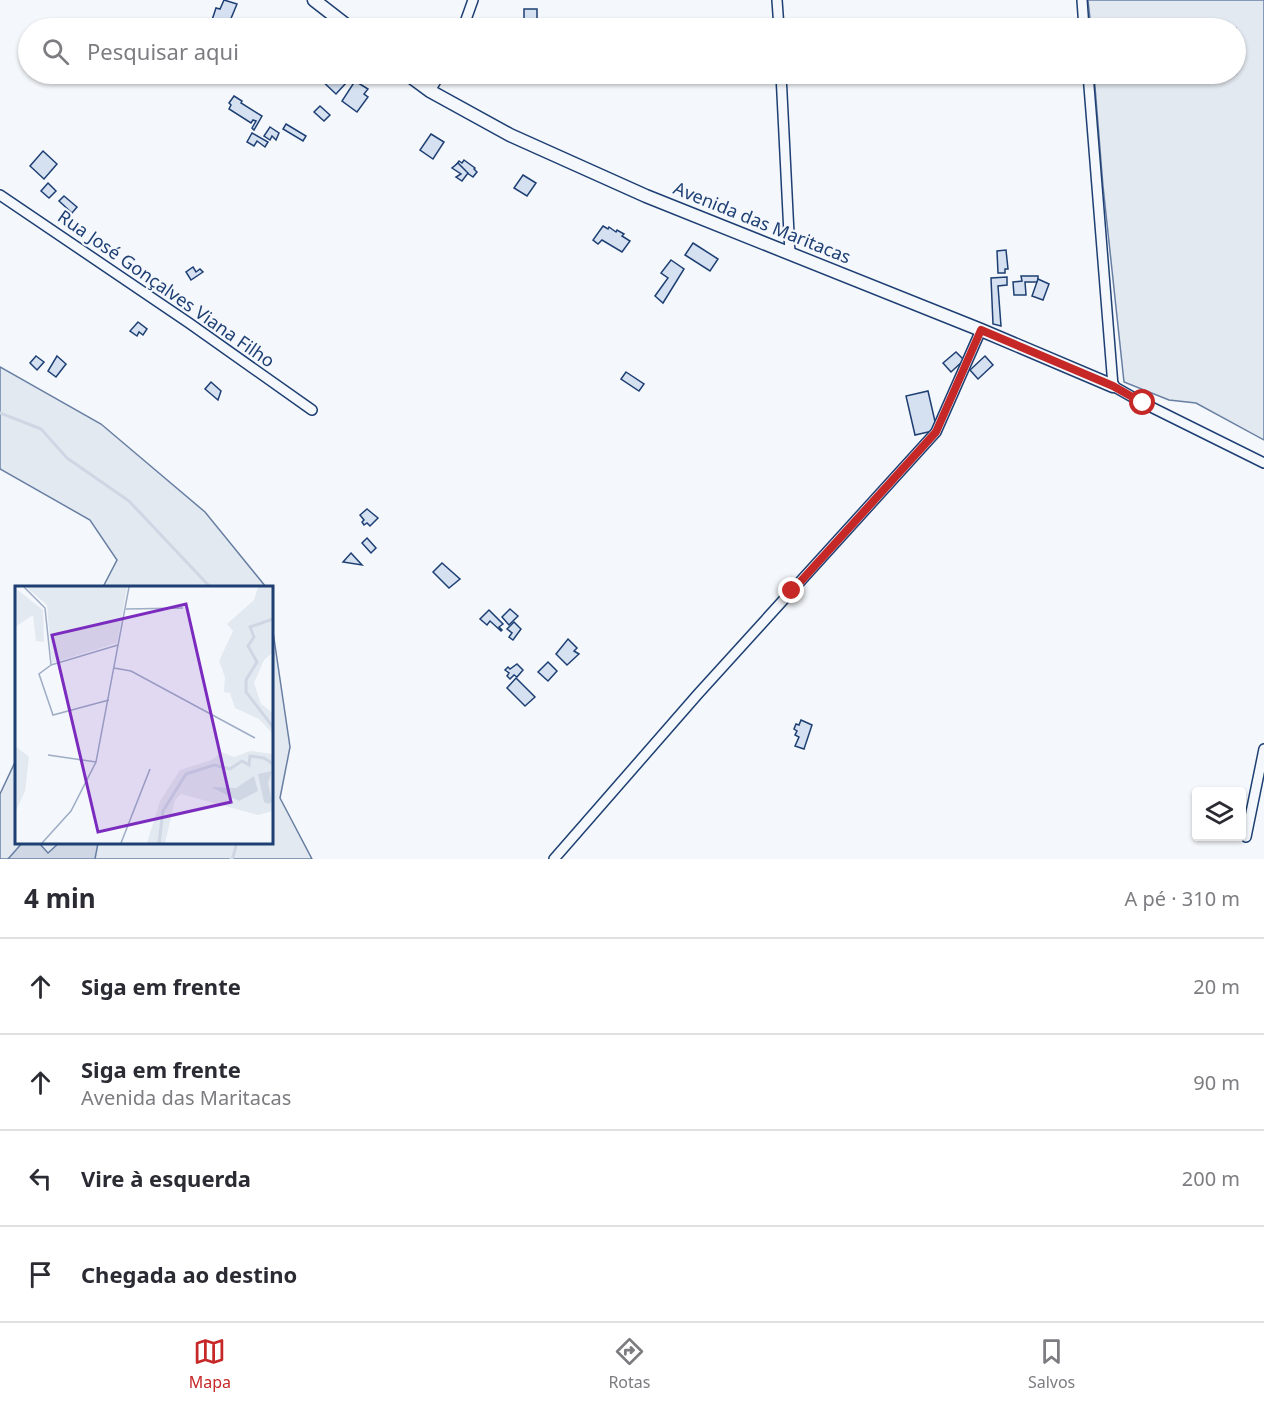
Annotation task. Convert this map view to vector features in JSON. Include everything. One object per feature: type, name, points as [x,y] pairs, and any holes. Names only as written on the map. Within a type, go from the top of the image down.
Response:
[{"type":"street","points":[[314,0],[337,18]]},
{"type":"street","points":[[467,18],[473,0]]},
{"type":"street","points":[[777,0],[778,18]]},
{"type":"street","points":[[1082,0],[1083,18]]},
{"type":"street","name":"Avenida das Maritacas","points":[[421,84],[520,140],[646,196],[981,330],[1113,386]]},
{"type":"street","points":[[430,91],[434,84]]},
{"type":"street","points":[[782,84],[790,254]]},
{"type":"street","points":[[1089,84],[1113,386],[1164,414],[1264,462]]},
{"type":"street","name":"Rua José Gonçalves Viana Filho","points":[[0,195],[189,323],[312,410]]},
{"type":"street","points":[[554,859],[698,693],[936,432],[981,330]]},
{"type":"street","points":[[1246,837],[1264,750]]},
{"type":"shaded area","points":[[1088,0],[1264,0],[1264,440],[1196,403],[1169,400],[1124,382],[1095,84],[1246,84],[1246,18],[1090,18]]},
{"type":"shaded area","points":[[0,367],[101,424],[205,512],[265,586],[104,586],[117,560],[90,520],[0,469]]},
{"type":"shaded area","points":[[273,632],[290,747],[280,798],[312,859],[0,859],[0,794],[15,762],[15,844],[273,844]]},
{"type":"shaded area","points":[[21,844],[40,844],[48,853],[58,844],[98,844],[95,859],[8,859]]},
{"type":"building","points":[[224,0],[237,4],[231,18],[213,18],[216,8],[220,9]]},
{"type":"building","points":[[524,9],[537,9],[537,18],[524,18]]},
{"type":"building","points":[[325,84],[345,84],[336,94]]},
{"type":"building","points":[[353,84],[360,84],[368,89],[364,94],[368,97],[357,112],[342,101]]},
{"type":"building","points":[[234,96],[262,116],[254,130],[252,128],[256,121],[253,120],[251,123],[229,109],[231,105],[229,103]]},
{"type":"building","points":[[320,106],[330,115],[324,121],[314,112]]},
{"type":"building","points":[[286,124],[306,136],[303,141],[283,129]]},
{"type":"building","points":[[270,127],[279,133],[276,140],[272,136],[270,140],[264,136]]},
{"type":"building","points":[[252,133],[268,142],[265,147],[257,141],[254,146],[247,142]]},
{"type":"building","points":[[431,134],[444,142],[433,159],[420,150]]},
{"type":"building","points":[[43,151],[57,164],[44,179],[30,166]]},
{"type":"building","points":[[464,160],[475,168],[477,172],[473,177],[456,165],[459,161],[462,163]]},
{"type":"building","points":[[458,163],[468,173],[462,181],[456,177],[461,174],[452,168]]},
{"type":"building","points":[[523,175],[536,183],[527,196],[514,188]]},
{"type":"building","points":[[48,183],[56,191],[49,198],[41,191]]},
{"type":"building","points":[[64,196],[77,207],[72,213],[59,201]]},
{"type":"building","points":[[603,226],[616,232],[617,230],[630,241],[622,252],[602,240],[598,244],[593,240]]},
{"type":"building","points":[[693,243],[718,259],[710,271],[685,255]]},
{"type":"building","points":[[1006,250],[1008,269],[1005,269],[1005,273],[998,273],[997,251]]},
{"type":"building","points":[[671,260],[684,269],[663,303],[655,296],[668,278],[661,273]]},
{"type":"building","points":[[193,267],[196,272],[200,269],[203,272],[191,280],[186,272]]},
{"type":"building","points":[[1021,276],[1038,276],[1038,282],[1025,282],[1026,295],[1014,295],[1013,282],[1022,281]]},
{"type":"building","points":[[1007,277],[1007,285],[998,286],[1001,326],[993,324],[991,278]]},
{"type":"building","points":[[1038,279],[1049,284],[1043,300],[1032,296]]},
{"type":"building","points":[[138,322],[147,329],[143,335],[139,332],[137,336],[130,331]]},
{"type":"building","points":[[956,352],[964,360],[951,372],[943,363]]},
{"type":"building","points":[[36,356],[44,362],[37,370],[30,363]]},
{"type":"building","points":[[57,356],[66,364],[56,377],[48,371]]},
{"type":"building","points":[[985,356],[993,365],[978,379],[970,370]]},
{"type":"building","points":[[626,372],[644,384],[639,391],[621,379]]},
{"type":"building","points":[[211,382],[221,391],[218,400],[205,389]]},
{"type":"building","points":[[928,391],[937,430],[915,435],[906,396]]},
{"type":"building","points":[[367,509],[378,518],[370,526],[367,523],[364,525],[362,522],[364,520],[360,515]]},
{"type":"building","points":[[367,538],[376,548],[371,553],[362,543]]},
{"type":"building","points":[[351,553],[362,565],[343,562]]},
{"type":"building","points":[[442,563],[460,579],[449,588],[433,572]]},
{"type":"building","points":[[510,609],[518,616],[509,625],[502,617]]},
{"type":"building","points":[[489,610],[503,624],[499,627],[501,631],[490,621],[487,625],[480,619]]},
{"type":"building","points":[[514,622],[521,629],[513,640],[509,637],[512,633],[507,629]]},
{"type":"building","points":[[568,639],[577,648],[574,651],[579,654],[567,665],[556,654]]},
{"type":"building","points":[[548,662],[557,671],[548,681],[538,672]]},
{"type":"building","points":[[517,664],[523,670],[517,677],[514,675],[510,679],[507,676],[509,673],[505,670]]},
{"type":"building","points":[[516,678],[535,697],[525,706],[507,688]]},
{"type":"building","points":[[801,720],[812,725],[804,749],[795,746],[799,737],[795,735],[797,731],[794,729]]},
{"type":"waterway","points":[[0,413],[41,429],[67,458],[129,501],[209,586]]},
{"type":"waterway","points":[[231,859],[236,844]]},
{"type":"route","points":[[792,591],[936,432],[981,330],[1113,386],[1143,403]]}]
